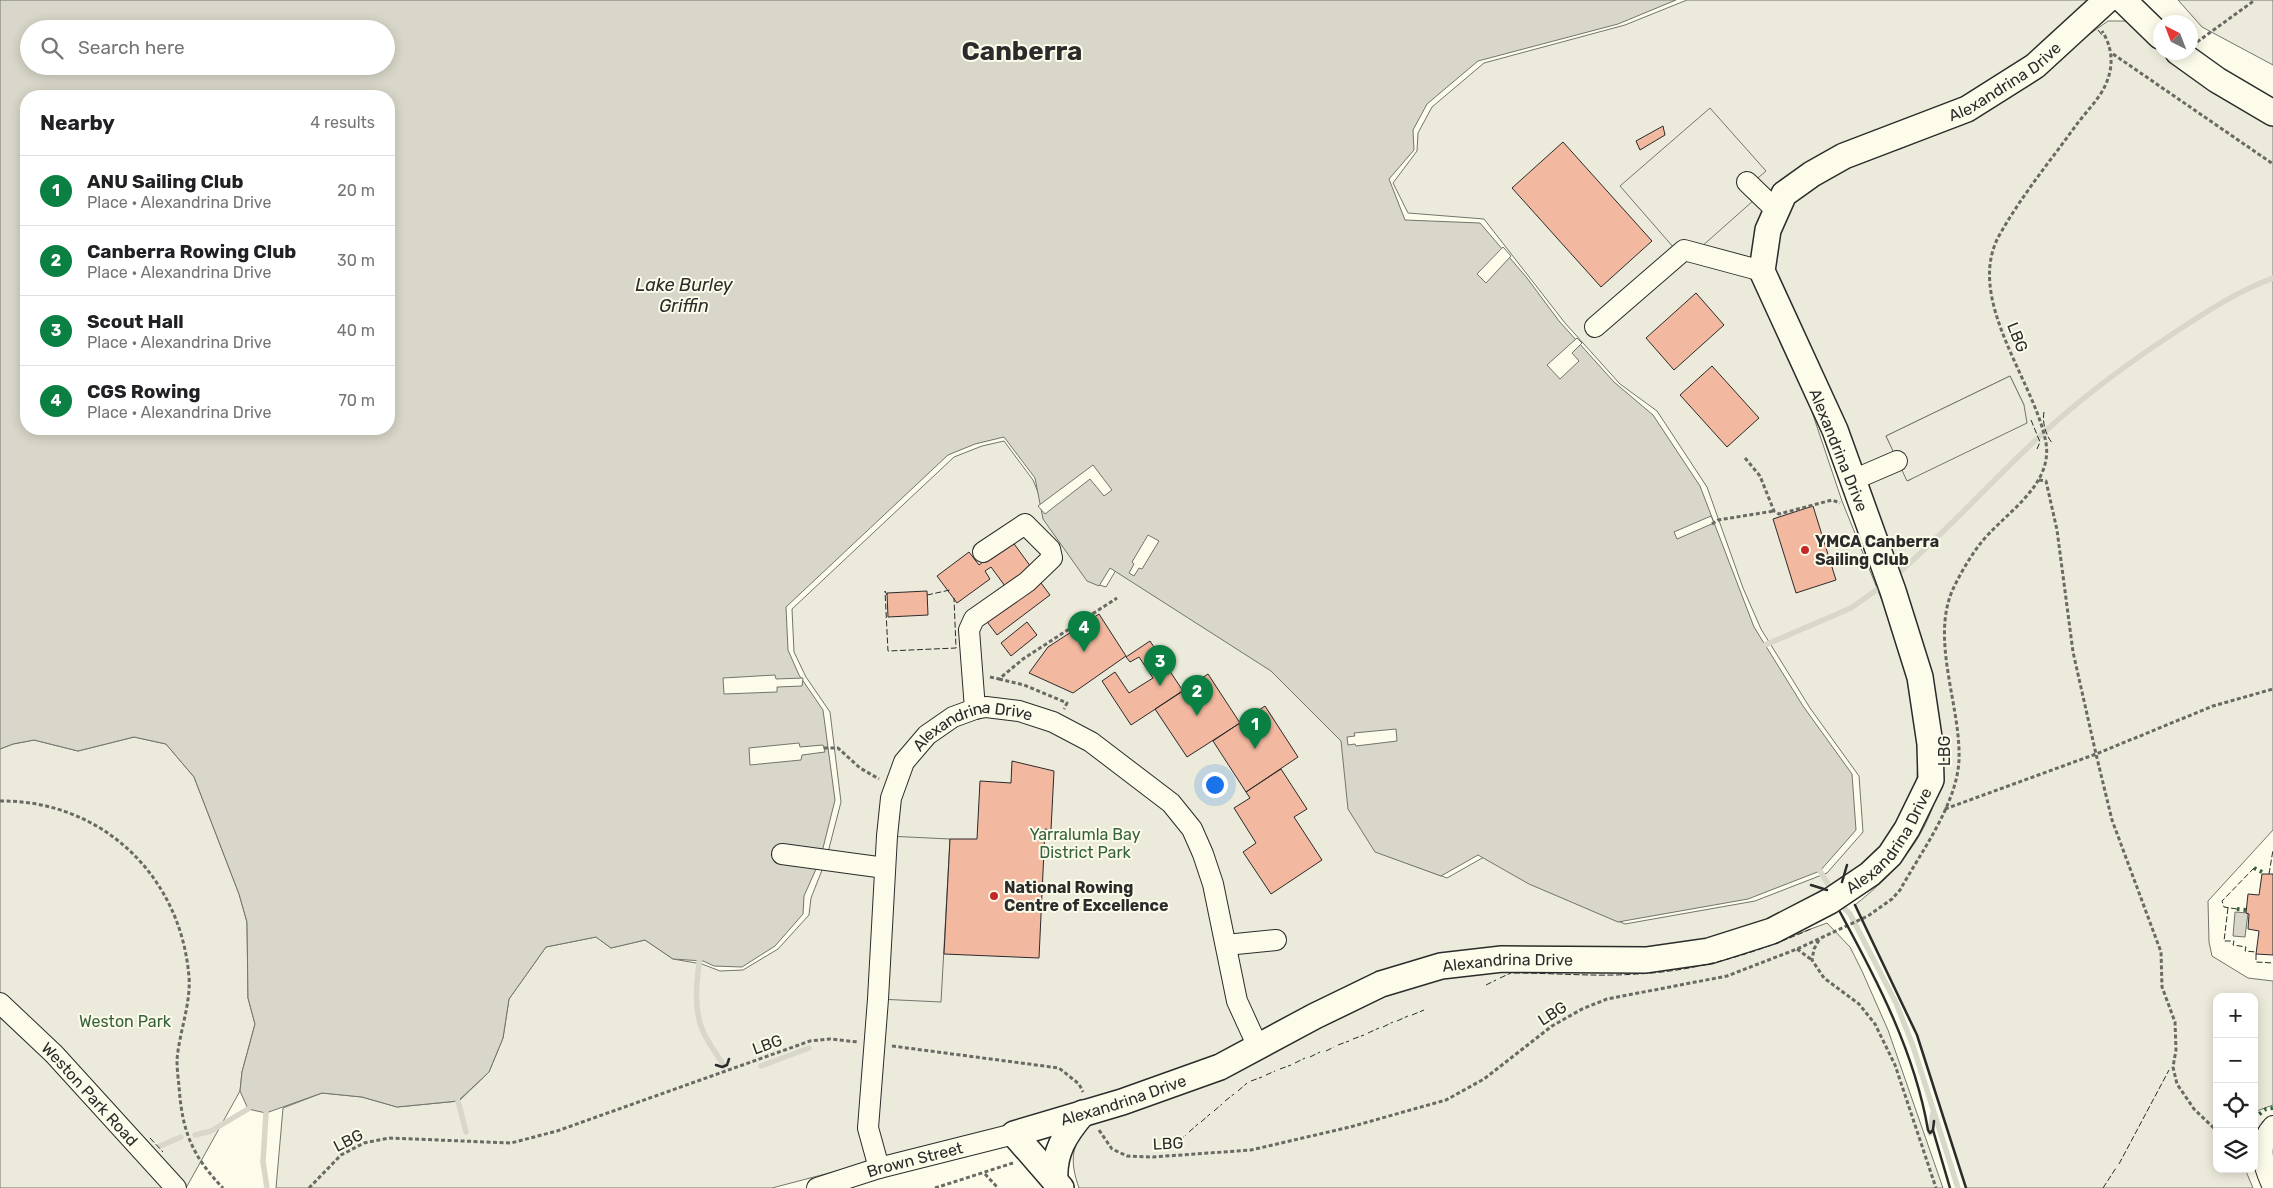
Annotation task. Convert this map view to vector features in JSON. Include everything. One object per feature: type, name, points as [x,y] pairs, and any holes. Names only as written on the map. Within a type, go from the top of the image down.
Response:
[{"type":"main road","points":[[2123,0],[2153,29]]},
{"type":"main road","name":"Alexandrina Drive","points":[[1014,1134],[1087,1112],[1220,1067],[1315,1016],[1381,984],[1441,966],[1502,959],[1646,960],[1709,951],[1772,931],[1838,896],[1890,855],[1907,829],[1931,780],[1930,744],[1920,677],[1889,582],[1835,430],[1762,271],[1768,230],[1784,194],[1812,174],[1844,156],[1967,109],[2035,66],[2100,8]]},
{"type":"main road","points":[[2189,60],[2217,80],[2273,113]]},
{"type":"main road","points":[[1058,1185],[1054,1166],[1060,1147],[1068,1131],[1087,1112]]},
{"type":"main road","points":[[1014,1134],[1058,1185]]},
{"type":"street","points":[[1747,182],[1777,211]]},
{"type":"street","points":[[1595,327],[1684,250],[1762,271]]},
{"type":"street","points":[[1853,480],[1897,461]]},
{"type":"street","points":[[975,709],[969,630],[974,619],[1027,582],[1052,558],[1050,550],[1025,524],[983,552]]},
{"type":"street","name":"Alexandrina Drive","points":[[879,1168],[868,1128],[886,836],[891,798],[904,762],[927,735],[953,717],[975,709],[986,707],[1019,712],[1053,722],[1091,742],[1172,803],[1192,829],[1203,854],[1213,884],[1237,1001],[1258,1047]]},
{"type":"street","points":[[782,854],[885,868]]},
{"type":"street","points":[[1226,945],[1276,940]]},
{"type":"street","name":"Weston Park Road","points":[[0,1003],[54,1054],[176,1188]]},
{"type":"street","points":[[2273,1126],[2262,1143],[2262,1158],[2273,1186]]},
{"type":"street","name":"Brown Street","points":[[817,1188],[879,1168],[1014,1134]]},
{"type":"path","points":[[2198,41],[2255,0]]},
{"type":"path","points":[[2100,8],[2112,54],[2273,164]]},
{"type":"path","name":"LBG","points":[[309,1188],[341,1155],[364,1143],[389,1138],[511,1143],[557,1131],[810,1041],[830,1039],[1059,1068],[1079,1084],[1087,1112],[1104,1139],[1112,1149],[1127,1156],[1153,1157],[1260,1148],[1350,1127],[1446,1100],[1484,1080],[1552,1026],[1582,1009],[1607,999],[1727,976],[1796,949],[1868,916],[1892,899],[1900,890],[1945,810],[1956,778],[1959,760],[1944,633],[1950,598],[1960,575],[1981,542],[2028,495],[2039,480],[2046,458],[2046,444],[2042,428],[2001,331],[1993,299],[1991,263],[1995,242],[2009,218],[2105,86],[2112,54]]},
{"type":"path","points":[[1745,458],[1760,476],[1774,511],[1779,514],[1832,500],[1839,502],[1843,507]]},
{"type":"path","points":[[2039,480],[2046,481],[2057,530],[2073,652],[2112,820],[2161,952],[2162,987],[2175,1022],[2176,1050],[2173,1067],[2176,1084],[2194,1108],[2214,1128]]},
{"type":"path","points":[[1712,524],[1718,520],[1774,511]]},
{"type":"path","points":[[1003,676],[1023,659],[1117,598]]},
{"type":"path","points":[[1945,810],[2096,754],[2213,706],[2273,689]]},
{"type":"path","points":[[824,748],[838,748],[860,768],[895,786]]},
{"type":"path","points":[[0,801],[42,805],[72,814],[100,828],[124,845],[146,867],[164,892],[177,920],[185,949],[189,980],[177,1060],[183,1124],[196,1156],[223,1188]]},
{"type":"path","points":[[1812,960],[1814,949],[1819,939]]},
{"type":"path","points":[[1796,949],[1804,952],[1812,960],[1824,978],[1859,1004],[1875,1024],[1895,1065],[1936,1188]]},
{"type":"path","points":[[935,1188],[985,1174],[1033,1156]]},
{"type":"path","points":[[985,1174],[998,1188]]},
{"type":"green space","name":"Yarralumla Bay District Park","points":[[1687,0],[2098,0],[2034,58],[1965,101],[1783,186],[1769,284],[1842,501],[1887,613],[1908,678],[1919,739],[1917,778],[1906,819],[1868,865],[1771,922],[1708,942],[1645,951],[1501,950],[1223,1057],[1012,1125],[772,1188],[276,1188],[283,1108],[322,1093],[362,1097],[397,1107],[459,1101],[489,1072],[503,1038],[509,999],[546,947],[596,937],[611,948],[645,940],[673,959],[702,964],[720,971],[743,970],[778,949],[809,915],[811,898],[826,860],[841,802],[830,712],[806,677],[794,652],[792,609],[954,457],[982,446],[1004,441],[1033,480],[1050,521],[1093,583],[1106,587],[1116,570],[1277,670],[1346,737],[1382,854],[1447,878],[1484,857],[1536,886],[1625,924],[1755,901],[1827,873],[1863,832],[1859,776],[1810,708],[1761,629],[1743,588],[1707,487],[1657,411],[1620,384],[1565,323],[1484,219],[1408,213],[1393,183],[1417,151],[1418,133],[1432,107],[1484,63],[1625,25]]},
{"type":"green space","points":[[2178,0],[2273,0],[2273,65],[2202,27],[2198,22],[2198,15],[2191,15]]},
{"type":"green space","points":[[2108,21],[2126,21],[2153,43],[2153,60],[2176,60],[2273,124],[2273,830],[2208,901],[2209,942],[2212,956],[2248,978],[2273,981],[2273,1105],[2258,1111],[2258,993],[2213,993],[2213,1173],[2247,1173],[2253,1188],[1966,1188],[1917,1035],[1855,905],[1892,872],[1921,833],[1935,799],[1940,768],[1889,543],[1870,488],[1774,272],[1778,230],[1793,199],[1805,190],[1862,160],[1900,149],[1970,120],[2039,79],[2084,38]],"holes":[[[2010,376],[2024,405],[1908,481],[1886,436]]]},
{"type":"green space","name":"Weston Park","points":[[134,737],[166,744],[194,777],[239,894],[247,922],[248,998],[255,1024],[242,1072],[240,1091],[186,1188],[0,1188],[0,749],[13,744],[34,740],[78,751]]},
{"type":"green space","points":[[1827,923],[1850,947],[1888,1030],[1943,1188],[1079,1188],[1073,1162],[1075,1147],[1090,1124],[1185,1093],[1252,1063],[1310,1028],[1397,990],[1458,973],[1552,971],[1641,973],[1697,966],[1743,954]]},
{"type":"shaded area","points":[[1710,108],[1766,171],[1751,184],[1754,200],[1691,256],[1681,256],[1620,186]]},
{"type":"shaded area","points":[[2010,376],[2024,405],[2027,423],[1907,481],[1886,436]]},
{"type":"shaded area","points":[[887,836],[950,839],[941,1002],[878,999]]},
{"type":"water","name":"Lake Burley Griffin","points":[[0,0],[1676,0],[1618,24],[1478,61],[1427,104],[1413,130],[1414,150],[1389,179],[1405,220],[1480,223],[1527,278],[1559,321],[1614,382],[1653,415],[1700,486],[1754,627],[1803,706],[1852,774],[1856,830],[1820,871],[1748,899],[1618,922],[1529,884],[1478,855],[1441,876],[1375,852],[1348,809],[1341,741],[1271,671],[1110,568],[1099,586],[1087,581],[1043,519],[1035,478],[1004,437],[975,444],[948,455],[786,607],[788,650],[799,675],[823,710],[835,800],[820,860],[804,896],[803,914],[775,946],[742,967],[714,966],[703,961],[673,959],[645,940],[611,948],[596,937],[546,947],[509,999],[503,1038],[489,1072],[458,1101],[397,1107],[362,1097],[322,1093],[266,1113],[248,1109],[240,1091],[242,1072],[255,1024],[248,998],[247,922],[239,894],[194,777],[166,744],[134,737],[78,751],[34,740],[13,744],[0,749]]},
{"type":"water","points":[[2235,912],[2248,913],[2245,937],[2233,936]]},
{"type":"pier","points":[[1503,247],[1511,256],[1486,283],[1477,274]]},
{"type":"pier","points":[[1577,338],[1582,343],[1572,353],[1579,361],[1560,379],[1547,365]]},
{"type":"pier","points":[[1093,465],[1112,490],[1104,496],[1090,479],[1045,514],[1038,506]]},
{"type":"pier","points":[[1711,516],[1714,523],[1677,539],[1674,532]]},
{"type":"pier","points":[[1148,535],[1159,541],[1142,569],[1139,568],[1134,576],[1129,573],[1134,564],[1132,562]]},
{"type":"pier","points":[[775,675],[776,679],[803,678],[802,686],[777,687],[777,692],[724,694],[723,678]]},
{"type":"pier","points":[[1396,729],[1397,741],[1356,746],[1355,744],[1348,745],[1347,737],[1355,736],[1354,733]]},
{"type":"pier","points":[[799,743],[800,747],[823,745],[825,752],[802,755],[801,760],[750,765],[749,748]]},
{"type":"building","points":[[1663,126],[1665,135],[1640,150],[1636,141]]},
{"type":"building","points":[[1563,142],[1652,241],[1601,287],[1512,188]]},
{"type":"building","points":[[1696,293],[1724,325],[1674,370],[1646,338]]},
{"type":"building","points":[[1712,366],[1759,418],[1727,447],[1680,395]]},
{"type":"building","name":"YMCA Canberra Sailing Club","points":[[1813,506],[1836,580],[1796,593],[1773,519]]},
{"type":"building","points":[[1012,541],[1031,567],[1005,586],[991,567],[985,571],[990,579],[957,603],[937,576],[969,552],[979,565]]},
{"type":"building","points":[[1038,579],[1050,595],[997,635],[985,619]]},
{"type":"building","points":[[927,591],[928,615],[888,617],[887,593]]},
{"type":"building","points":[[1099,614],[1126,656],[1073,693],[1029,673],[1048,647]]},
{"type":"building","points":[[1027,622],[1037,635],[1011,656],[1001,643]]},
{"type":"building","points":[[1150,641],[1183,691],[1131,725],[1102,681],[1115,672],[1129,693],[1153,678],[1139,657],[1130,662],[1126,657]]},
{"type":"building","points":[[1208,674],[1240,723],[1187,757],[1155,709]]},
{"type":"building","points":[[1265,706],[1298,757],[1246,792],[1213,741]]},
{"type":"building","name":"National Rowing Centre of Excellence","points":[[1012,761],[1054,771],[1051,830],[1045,829],[1039,958],[944,954],[950,839],[977,839],[980,781],[1011,783]]},
{"type":"building","points":[[1281,769],[1307,809],[1294,817],[1322,860],[1271,894],[1243,852],[1256,843],[1234,808],[1250,798],[1246,792]]},
{"type":"building","points":[[2262,874],[2273,874],[2273,955],[2256,954],[2259,931],[2248,929],[2249,914],[2246,913],[2248,894],[2259,895]]},
{"type":"waterway","points":[[1894,577],[2030,445],[2065,413],[2113,375],[2202,315],[2237,294],[2273,278]]},
{"type":"waterway","points":[[1765,645],[1851,608],[1885,584]]},
{"type":"waterway","points":[[1820,871],[1828,884]]},
{"type":"waterway","points":[[1845,909],[1850,914],[1896,1003],[1913,1046],[1958,1188]]},
{"type":"waterway","points":[[700,955],[696,992],[697,1011],[702,1029],[724,1066]]},
{"type":"waterway","points":[[761,1066],[809,1048]]},
{"type":"waterway","points":[[458,1101],[466,1132]]},
{"type":"waterway","points":[[195,1135],[211,1131],[248,1109]]},
{"type":"waterway","points":[[266,1113],[263,1162],[267,1188]]},
{"type":"waterway","points":[[1930,1133],[1933,1113]]},
{"type":"waterway","points":[[160,1146],[181,1137]]},
{"type":"hedge","points":[[2254,868],[2264,873]]},
{"type":"hedge","points":[[2237,909],[2246,910]]},
{"type":"hedge","points":[[2258,1115],[2266,1109],[2273,1108]]},
{"type":"fence","points":[[2098,30],[2102,35]]},
{"type":"fence","points":[[2044,412],[2045,429],[2053,444]]},
{"type":"fence","points":[[2031,420],[2040,442],[2037,449]]},
{"type":"fence","points":[[927,595],[950,590]]},
{"type":"fence","points":[[887,595],[885,591],[888,651],[956,648],[954,598]]},
{"type":"fence","points":[[2269,874],[2273,850]]},
{"type":"fence","points":[[2237,909],[2224,907],[2222,901],[2254,868]]},
{"type":"fence","points":[[2228,908],[2224,941],[2234,941],[2233,945],[2246,947],[2245,951],[2256,952]]},
{"type":"fence","points":[[1514,973],[1622,975],[1683,969],[1749,953],[1813,928]]},
{"type":"fence","points":[[2256,954],[2256,962],[2273,963]]},
{"type":"fence","points":[[1500,978],[1511,973]]},
{"type":"fence","points":[[1486,985],[1496,980]]},
{"type":"fence","points":[[1412,1015],[1424,1010]]},
{"type":"fence","points":[[1397,1021],[1408,1016]]},
{"type":"fence","points":[[1383,1027],[1393,1022]]},
{"type":"fence","points":[[1368,1033],[1379,1028]]},
{"type":"fence","points":[[1353,1039],[1364,1035]]},
{"type":"fence","points":[[1338,1045],[1349,1041]]},
{"type":"fence","points":[[1326,1051],[1334,1047]]},
{"type":"fence","points":[[1310,1057],[1320,1052]]},
{"type":"fence","points":[[1295,1063],[1305,1058]]},
{"type":"fence","points":[[1280,1069],[1291,1065]]},
{"type":"fence","points":[[2119,1164],[2169,1070]]},
{"type":"fence","points":[[1266,1075],[1275,1071]]},
{"type":"fence","points":[[1251,1081],[1262,1077]]},
{"type":"fence","points":[[1238,1091],[1247,1083]]},
{"type":"fence","points":[[1225,1101],[1234,1094]]},
{"type":"fence","points":[[1214,1111],[1222,1104]]},
{"type":"fence","points":[[1201,1122],[1210,1114]]},
{"type":"fence","points":[[1189,1132],[1198,1124]]},
{"type":"fence","points":[[1179,1141],[1186,1135]]},
{"type":"fence","points":[[150,1138],[163,1152]]},
{"type":"fence","points":[[1167,1147],[1176,1142]]},
{"type":"fence","points":[[2103,1188],[2116,1168]]},
{"type":"wall","points":[[1842,882],[1847,865]]},
{"type":"wall","points":[[1811,885],[1827,890]]},
{"type":"wall","points":[[1855,905],[1917,1035],[1966,1188]]},
{"type":"wall","points":[[1840,912],[1881,991],[1904,1045],[1922,1101],[1928,1130],[1930,1133],[1933,1130],[1950,1188]]},
{"type":"wall","points":[[716,1065],[722,1067],[727,1065],[729,1059]]},
{"type":"wall","points":[[1933,1130],[1934,1121]]},
{"type":"place","name":"YMCA Canberra Sailing Club","points":[[1805,550]]},
{"type":"place","name":"CGS Rowing","points":[[1084,652]]},
{"type":"place","name":"Scout Hall","points":[[1160,686]]},
{"type":"place","name":"Canberra Rowing Club","points":[[1197,716]]},
{"type":"place","name":"ANU Sailing Club","points":[[1255,749]]},
{"type":"place","name":"National Rowing Centre of Excellence","points":[[994,896]]},
{"type":"district","name":"Canberra","points":[[1022,51]]}]
